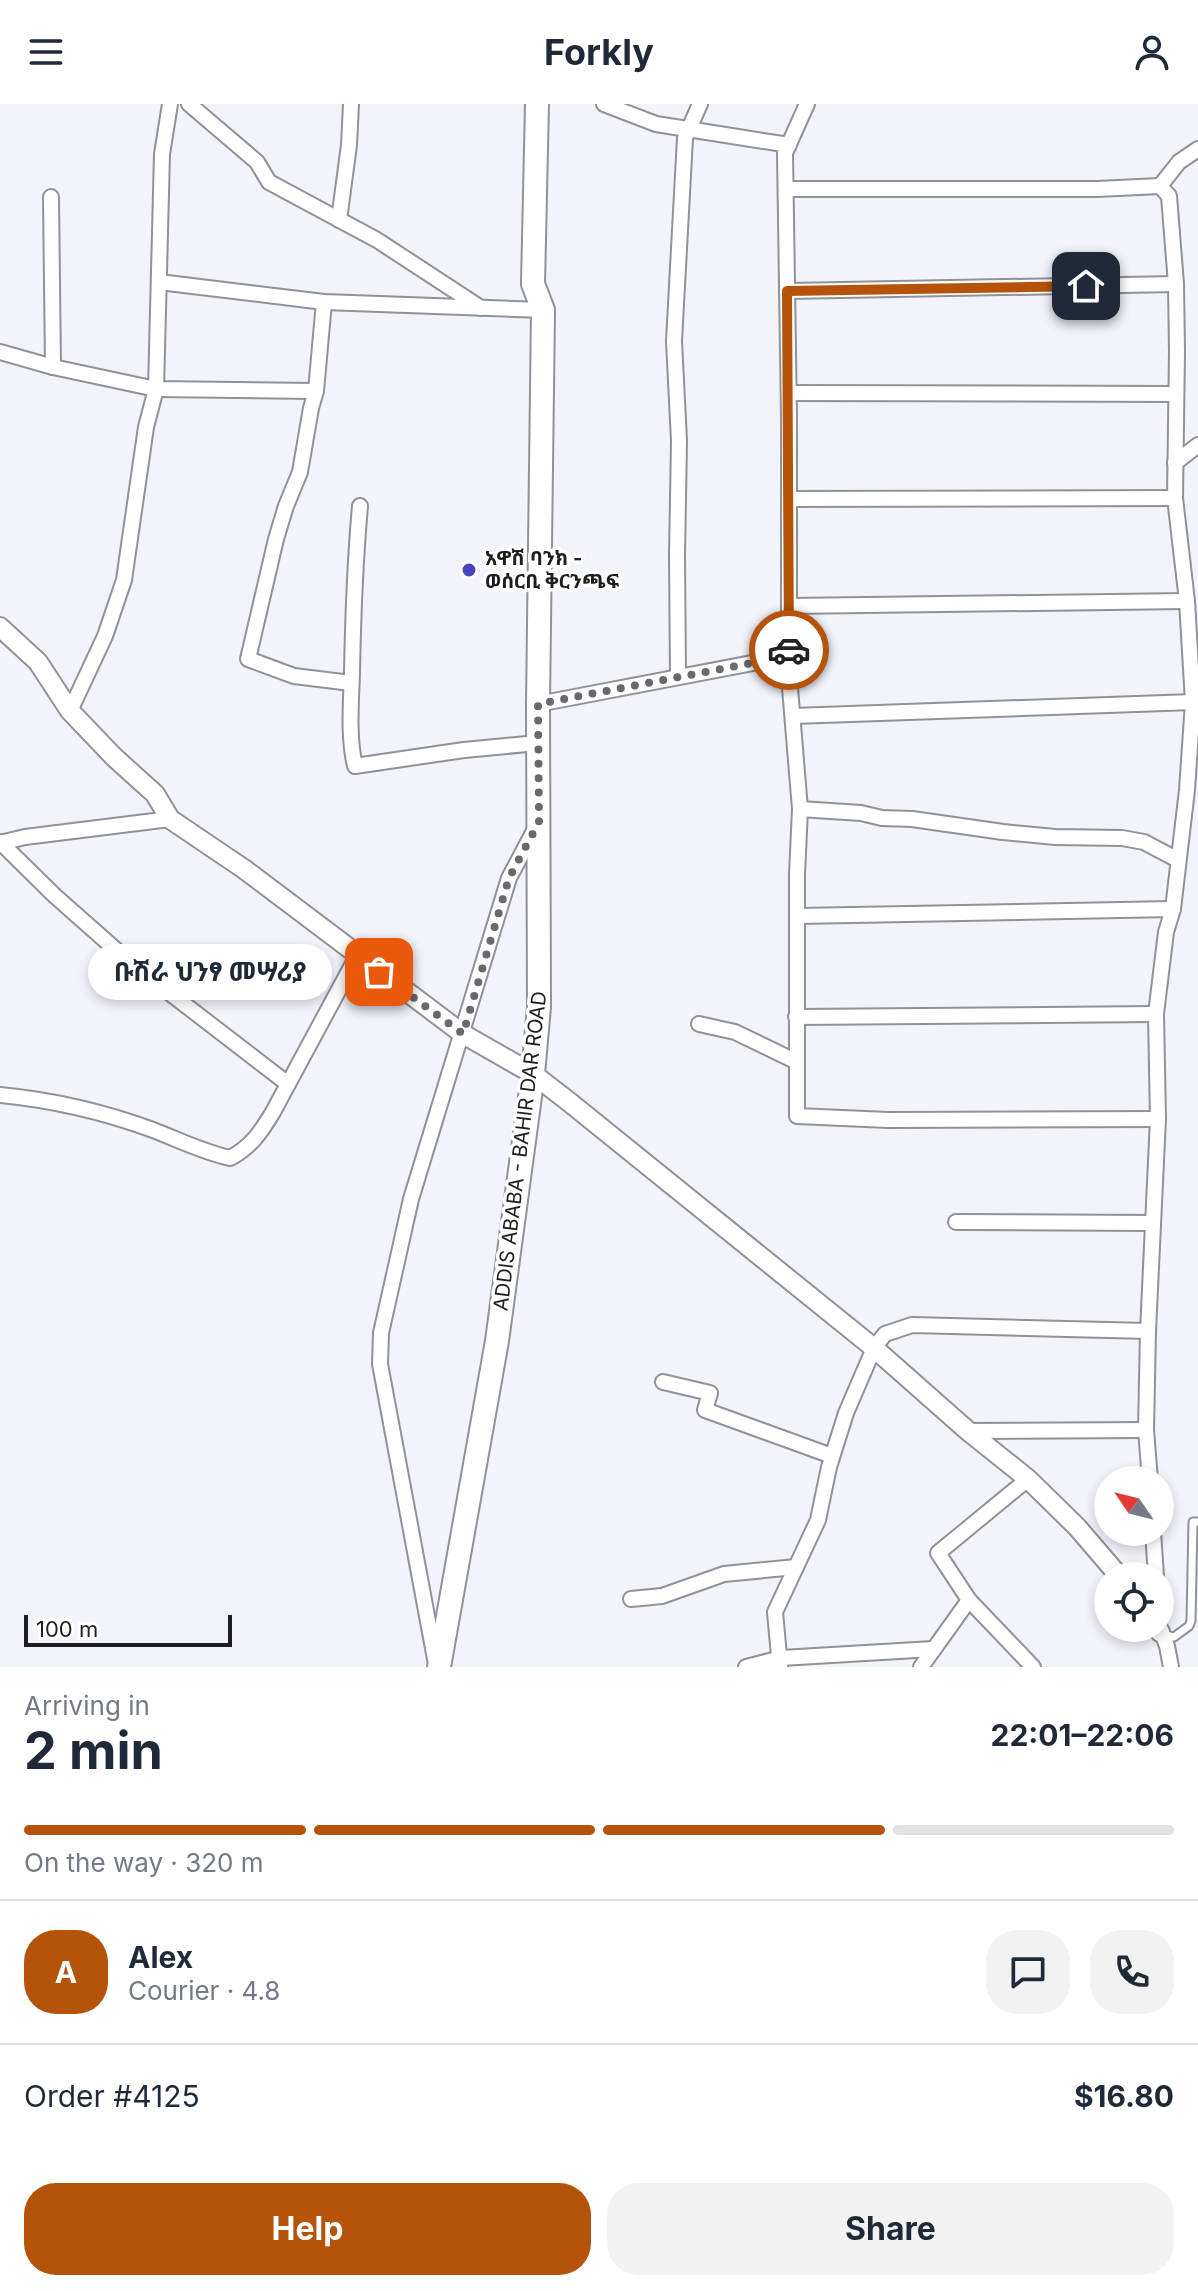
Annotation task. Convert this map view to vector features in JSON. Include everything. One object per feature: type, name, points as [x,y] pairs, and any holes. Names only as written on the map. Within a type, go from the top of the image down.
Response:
[{"type":"highway","name":"ADDIS ABABA - BAHIR DAR ROAD","points":[[438,1667],[497,1341],[533,1074],[539,1007],[538,704],[543,310],[533,284],[537,104]]},
{"type":"street","points":[[70,711],[105,636],[124,580],[146,427],[156,389],[162,154],[170,104]]},
{"type":"street","points":[[189,104],[257,162],[269,182],[377,240],[481,309]]},
{"type":"street","points":[[339,220],[351,104]]},
{"type":"street","points":[[604,104],[656,124],[789,145]]},
{"type":"street","points":[[678,676],[679,441],[674,341],[685,138],[700,104]]},
{"type":"street","points":[[807,104],[785,153],[789,656],[800,809],[797,1116],[888,1120],[1158,1119]]},
{"type":"street","points":[[786,189],[1097,189],[1160,186],[1179,162],[1198,149]]},
{"type":"street","points":[[1149,1466],[1146,1430],[1148,1331],[1158,1119],[1156,1014],[1166,932],[1173,909],[1187,790],[1193,702],[1187,601],[1175,498],[1176,284],[1169,196],[1160,186]]},
{"type":"street","points":[[51,197],[53,367]]},
{"type":"street","points":[[159,282],[324,302],[543,310]]},
{"type":"street","points":[[787,291],[1176,284]]},
{"type":"street","points":[[324,302],[316,391],[300,472],[276,539],[248,659],[294,676],[351,683]]},
{"type":"street","points":[[0,352],[156,389],[316,391]]},
{"type":"street","points":[[789,393],[1176,394]]},
{"type":"street","points":[[1175,463],[1198,445]]},
{"type":"street","points":[[789,499],[1175,498]]},
{"type":"street","points":[[360,506],[353,587],[351,683],[355,766],[538,743]]},
{"type":"street","points":[[789,606],[1187,601]]},
{"type":"street","points":[[0,627],[38,662],[70,711],[155,794],[170,819],[244,869],[463,1034],[533,1074],[874,1348],[1028,1479],[1107,1562]]},
{"type":"street","points":[[538,704],[789,656]]},
{"type":"street","points":[[793,716],[1193,702]]},
{"type":"street","points":[[800,809],[953,823],[1033,835],[1122,838],[1144,842],[1178,860]]},
{"type":"street","points":[[0,842],[170,819]]},
{"type":"street","points":[[438,1667],[380,1364],[381,1333],[411,1199],[509,878],[539,822]]},
{"type":"street","points":[[0,842],[132,964],[288,1084]]},
{"type":"street","points":[[797,916],[1173,909]]},
{"type":"street","points":[[0,1095],[55,1103],[104,1115],[230,1158],[246,1150],[260,1134],[357,956]]},
{"type":"street","points":[[796,1017],[1156,1014]]},
{"type":"street","points":[[699,1024],[735,1032],[797,1062]]},
{"type":"street","points":[[956,1222],[1153,1223]]},
{"type":"street","points":[[780,1663],[775,1612],[818,1520],[832,1456],[846,1413],[874,1348],[885,1334],[912,1325],[1148,1331]]},
{"type":"street","points":[[663,1382],[710,1393],[705,1410],[832,1456]]},
{"type":"street","points":[[968,1431],[1146,1430]]},
{"type":"street","points":[[1028,1479],[938,1553],[969,1600],[1033,1667]]},
{"type":"street","points":[[631,1599],[662,1596],[724,1574],[796,1567]]},
{"type":"street","points":[[921,1667],[969,1600]]},
{"type":"street","points":[[1165,1642],[1171,1667]]},
{"type":"street","points":[[746,1667],[933,1649]]},
{"type":"lane","points":[[1174,1637],[1191,1621],[1195,1576],[1193,1522],[1198,1522]]},
{"type":"way so far","points":[[379,972],[463,1034],[509,878],[539,822],[538,704],[789,656],[789,650]]},
{"type":"place","name":"አዋሽ ባንክ - ወሰርቢ ቅርንጫፍ","points":[[469,570]]},
{"type":"place","name":"ቡሽራ ህንፃ መሣሪያ","points":[[379,972]]},
{"type":"route","points":[[789,650],[787,291],[1086,286]]}]
